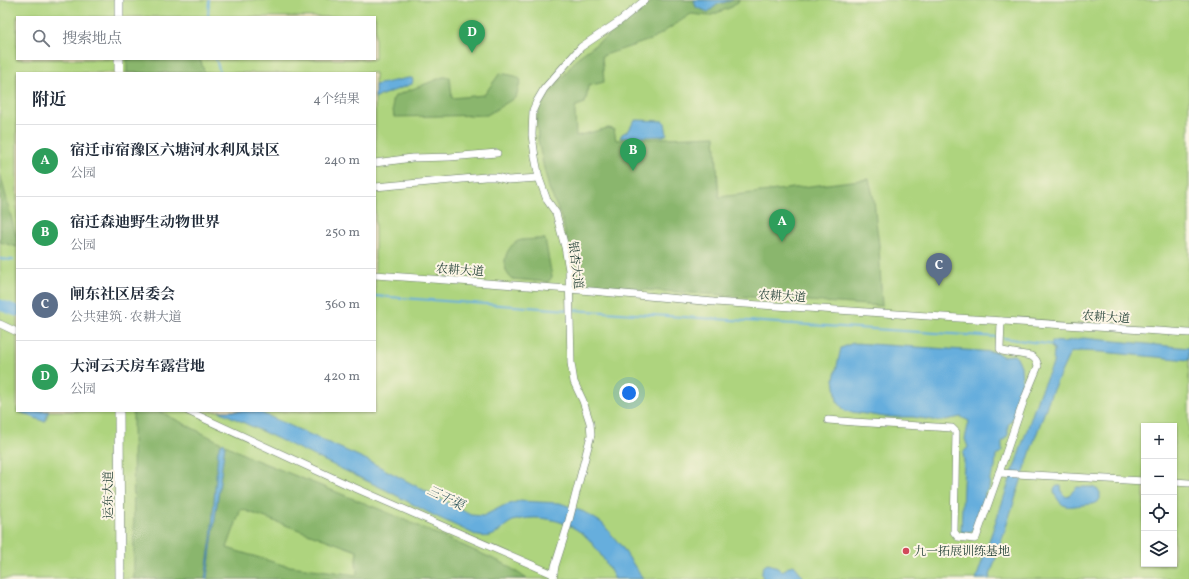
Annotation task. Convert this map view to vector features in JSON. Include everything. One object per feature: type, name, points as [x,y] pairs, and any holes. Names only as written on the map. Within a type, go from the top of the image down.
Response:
[{"type":"main road","points":[[119,0],[119,16]]},
{"type":"main road","points":[[119,60],[119,72]]},
{"type":"main road","name":"运东大道","points":[[116,412],[116,579]]},
{"type":"main road","name":"运东大道","points":[[119,412],[120,579]]},
{"type":"street","name":"银杏大道","points":[[553,576],[577,492],[591,435],[589,421],[583,401],[574,382],[571,363],[569,289],[565,247],[556,213],[547,200],[539,178],[532,135],[533,110],[544,89],[581,47],[621,20],[645,0]]},
{"type":"street","points":[[376,163],[412,158],[450,157],[497,153]]},
{"type":"street","points":[[376,187],[485,177],[496,177],[508,180],[539,178]]},
{"type":"street","name":"农耕大道","points":[[376,275],[569,289],[714,302],[1189,333]]},
{"type":"street","points":[[828,420],[954,429],[956,432],[954,532],[958,537],[971,539],[976,538],[1002,474],[1024,400],[1038,366],[1035,358],[1031,356],[1002,351],[1000,349],[1001,321]]},
{"type":"street","points":[[0,324],[16,332]]},
{"type":"street","points":[[190,412],[346,484],[553,576]]},
{"type":"street","points":[[1002,474],[1141,481]]},
{"type":"street","points":[[1177,482],[1189,483]]},
{"type":"green space","points":[[0,0],[1189,0],[1189,579],[0,579]]},
{"type":"green space","points":[[654,0],[740,0],[732,7],[709,16],[691,14],[653,39],[602,56],[604,82],[588,86],[585,103],[576,106],[576,136],[608,128],[614,129],[616,140],[715,136],[719,197],[869,179],[874,200],[879,245],[882,306],[574,285],[563,222],[549,188],[538,140],[537,119],[539,108],[578,57]]},
{"type":"green space","points":[[127,60],[200,60],[205,72],[127,72]]},
{"type":"green space","points":[[500,73],[515,76],[521,80],[516,97],[487,115],[394,117],[392,101],[395,96],[443,77],[450,77],[452,98],[484,95]]},
{"type":"green space","points":[[0,173],[16,236],[16,247],[0,242]]},
{"type":"green space","points":[[545,239],[552,277],[548,282],[512,279],[508,275],[505,264],[505,259],[509,248],[518,241]]},
{"type":"green space","points":[[133,412],[161,412],[251,458],[384,511],[505,564],[527,579],[134,579]],"holes":[[[241,509],[357,551],[357,575],[283,565],[227,548]]]},
{"type":"water","points":[[694,0],[733,0],[718,4],[708,12],[696,7]]},
{"type":"water","points":[[408,78],[412,78],[413,80],[412,84],[376,98],[376,85]]},
{"type":"water","points":[[634,121],[663,121],[665,123],[667,134],[663,136],[620,138],[622,134],[629,130]]},
{"type":"water","points":[[1083,338],[1189,348],[1189,360],[1101,352],[1080,351],[1070,353],[1051,394],[1033,444],[989,579],[976,579],[1040,392],[1053,364],[1054,349],[1051,347],[1052,341],[1063,342]]},
{"type":"water","points":[[853,343],[996,352],[1002,356],[1014,355],[1018,359],[1021,366],[1022,383],[1015,402],[1015,415],[1008,425],[1008,435],[1002,442],[1002,451],[996,456],[995,468],[990,478],[989,488],[985,492],[984,501],[972,532],[961,532],[964,461],[963,453],[968,447],[965,439],[969,421],[961,417],[940,421],[913,417],[885,417],[845,411],[837,401],[834,379],[841,348]]},
{"type":"water","points":[[20,412],[49,412],[45,422]]},
{"type":"water","points":[[221,412],[259,412],[365,459],[471,515],[483,516],[503,506],[519,501],[560,503],[584,512],[602,523],[622,547],[643,579],[615,579],[598,551],[585,535],[566,524],[545,519],[523,519],[511,522],[493,535],[487,537],[478,536],[433,515],[386,490]]},
{"type":"water","points":[[224,442],[225,445],[207,579],[205,579],[211,538],[218,450],[220,445]]},
{"type":"water","points":[[1057,486],[1061,486],[1062,493],[1067,497],[1077,487],[1094,487],[1100,492],[1100,499],[1092,504],[1065,506],[1060,502],[1055,494],[1054,489]]},
{"type":"water","points":[[768,564],[775,566],[781,571],[794,565],[803,579],[763,579],[762,570],[764,566]]},
{"type":"waterway","points":[[208,16],[209,0]]},
{"type":"waterway","points":[[216,60],[220,72]]},
{"type":"waterway","points":[[0,259],[13,260]]},
{"type":"waterway","points":[[376,296],[568,310]]},
{"type":"waterway","name":"三干渠","points":[[0,305],[16,311]]},
{"type":"waterway","points":[[572,310],[999,337]]},
{"type":"waterway","points":[[1003,338],[1054,345]]},
{"type":"place","name":"大河云天房车露营地","points":[[472,53]]},
{"type":"place","name":"宿迁森迪野生动物世界","points":[[633,171]]},
{"type":"place","name":"宿迁市宿豫区六塘河水利风景区","points":[[782,242]]},
{"type":"place","name":"闸东社区居委会","points":[[939,286]]},
{"type":"place","name":"九一拓展训练基地","points":[[906,551]]}]
